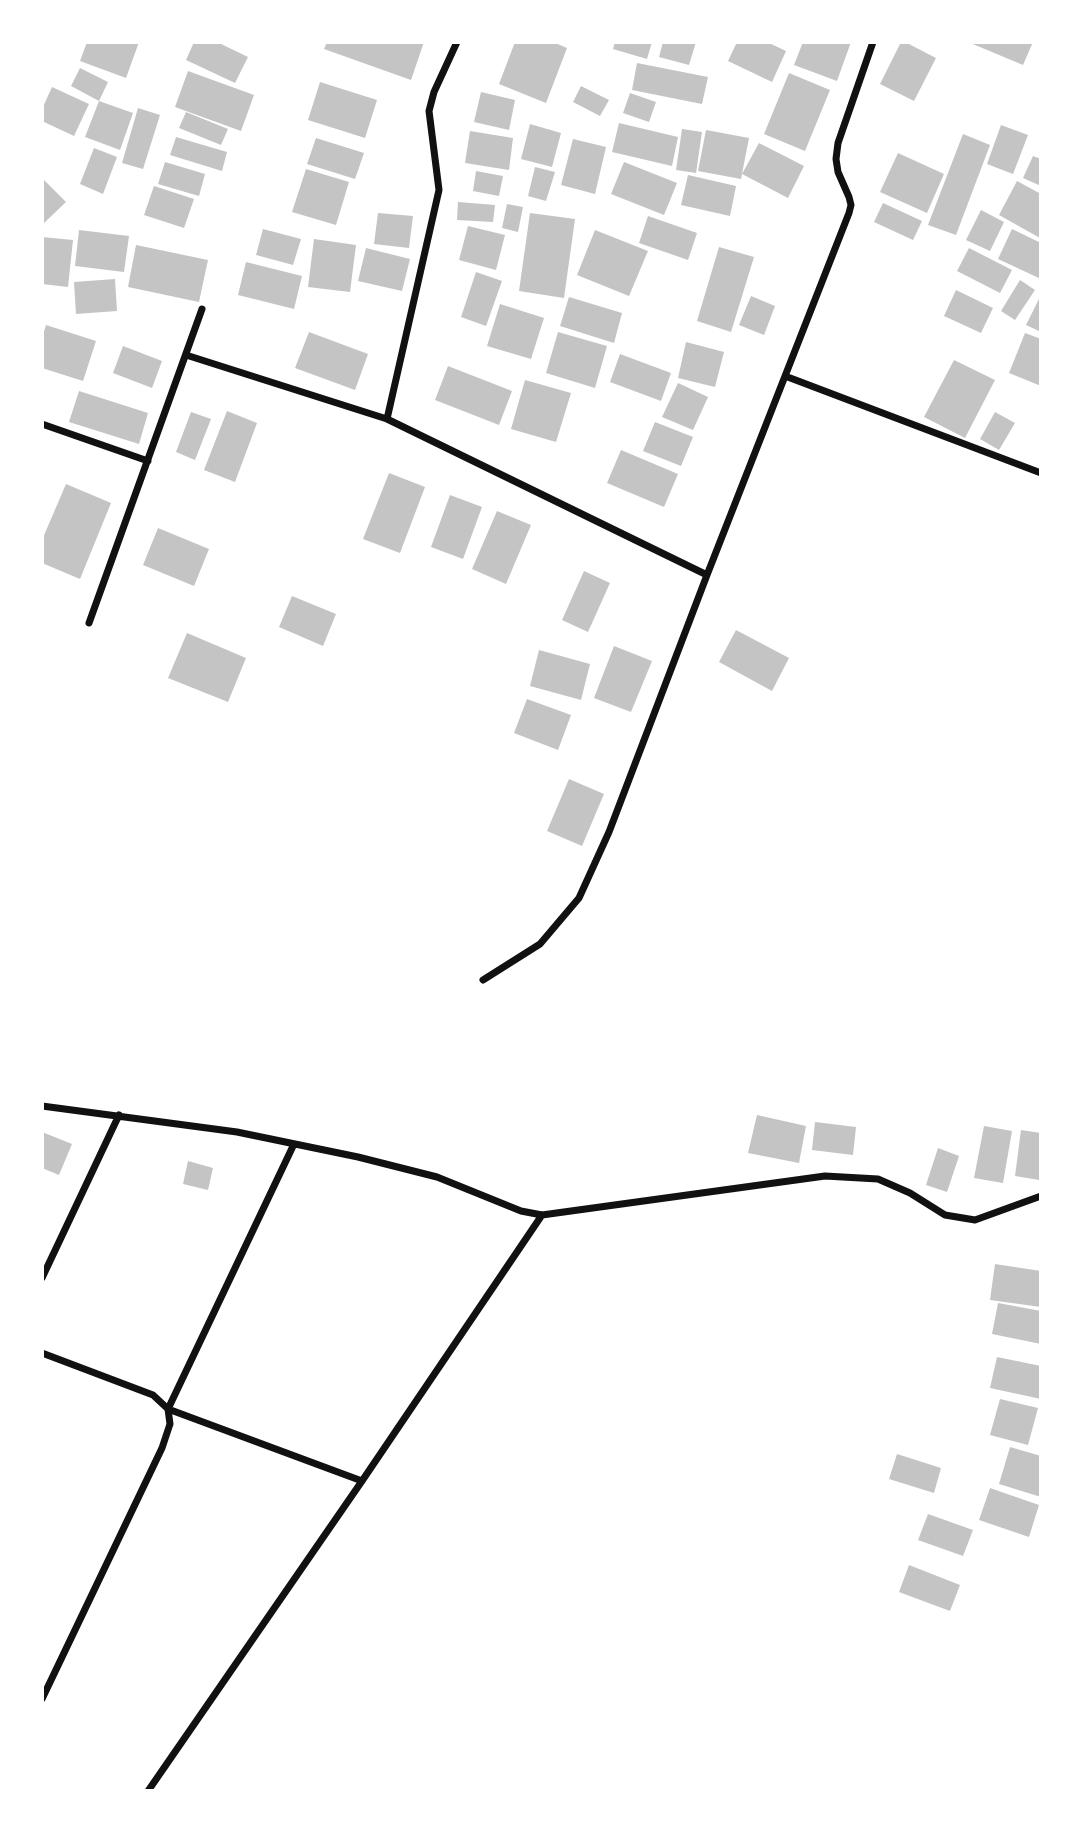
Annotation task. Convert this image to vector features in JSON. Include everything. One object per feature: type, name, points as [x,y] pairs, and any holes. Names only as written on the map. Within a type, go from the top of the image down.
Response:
[{"type":"street","points":[[387,419],[439,190],[429,111],[434,92],[457,42]]},
{"type":"street","points":[[483,979],[540,944],[579,898],[610,832],[707,575],[849,214],[849,197],[838,172],[838,143],[873,42]]},
{"type":"street","points":[[89,623],[202,309]]},
{"type":"street","points":[[186,355],[387,419],[707,575]]},
{"type":"street","points":[[785,376],[1041,473]]},
{"type":"street","points":[[42,424],[148,461]]},
{"type":"street","points":[[42,1106],[236,1132],[358,1157],[437,1177],[521,1211],[542,1215],[824,1176],[878,1179],[910,1193],[945,1215],[975,1220],[1041,1196]]},
{"type":"street","points":[[42,1278],[120,1115]]},
{"type":"street","points":[[42,1699],[162,1448],[170,1424],[168,1409],[294,1144]]},
{"type":"street","points":[[148,1791],[542,1215]]},
{"type":"street","points":[[42,1353],[153,1395],[168,1409],[362,1480]]},
{"type":"building","points":[[87,42],[139,42],[126,78],[80,61]]},
{"type":"building","points":[[194,42],[217,42],[248,57],[235,83],[186,60]]},
{"type":"building","points":[[327,42],[424,42],[411,80],[324,49]]},
{"type":"building","points":[[515,42],[553,42],[567,48],[546,103],[499,84]]},
{"type":"building","points":[[615,42],[652,42],[647,59],[613,49]]},
{"type":"building","points":[[663,42],[696,42],[689,65],[659,57]]},
{"type":"building","points":[[737,42],[767,42],[786,51],[772,82],[728,61]]},
{"type":"building","points":[[803,42],[851,42],[837,81],[794,65]]},
{"type":"building","points":[[901,42],[936,58],[914,101],[880,84]]},
{"type":"building","points":[[968,42],[1033,42],[1023,65]]},
{"type":"building","points":[[637,63],[708,77],[702,104],[632,90]]},
{"type":"building","points":[[80,68],[108,82],[99,101],[71,86]]},
{"type":"building","points":[[188,71],[254,95],[241,131],[175,107]]},
{"type":"building","points":[[789,73],[830,90],[805,151],[764,134]]},
{"type":"building","points":[[320,82],[377,100],[365,138],[308,120]]},
{"type":"building","points":[[581,86],[609,100],[600,116],[573,102]]},
{"type":"building","points":[[52,87],[89,104],[74,136],[42,121],[42,109]]},
{"type":"building","points":[[481,92],[515,100],[509,130],[474,122]]},
{"type":"building","points":[[630,93],[656,102],[649,122],[623,113]]},
{"type":"building","points":[[99,101],[133,113],[120,150],[85,137]]},
{"type":"building","points":[[138,108],[160,115],[143,169],[122,163]]},
{"type":"building","points":[[186,112],[228,129],[221,145],[179,128]]},
{"type":"building","points":[[619,123],[678,137],[672,166],[612,152]]},
{"type":"building","points":[[530,124],[561,133],[552,167],[521,159]]},
{"type":"building","points":[[1001,125],[1028,135],[1013,174],[987,164]]},
{"type":"building","points":[[682,129],[702,132],[696,173],[676,170]]},
{"type":"building","points":[[706,130],[749,138],[741,179],[698,171]]},
{"type":"building","points":[[470,131],[513,138],[509,170],[465,163]]},
{"type":"building","points":[[963,134],[990,145],[956,235],[928,225]]},
{"type":"building","points":[[176,137],[227,152],[222,171],[170,155]]},
{"type":"building","points":[[316,138],[364,153],[355,179],[307,164]]},
{"type":"building","points":[[573,139],[606,147],[595,194],[561,185]]},
{"type":"building","points":[[759,143],[804,166],[788,198],[742,174]]},
{"type":"building","points":[[94,148],[117,157],[103,194],[80,184]]},
{"type":"building","points":[[898,153],[944,174],[927,213],[880,192]]},
{"type":"building","points":[[1033,156],[1041,159],[1041,186],[1023,178]]},
{"type":"building","points":[[165,162],[205,174],[199,196],[158,184]]},
{"type":"building","points":[[624,162],[677,183],[664,215],[611,194]]},
{"type":"building","points":[[535,167],[555,172],[546,201],[528,196]]},
{"type":"building","points":[[306,169],[349,182],[336,225],[292,212]]},
{"type":"building","points":[[476,171],[503,176],[499,196],[473,191]]},
{"type":"building","points":[[688,175],[736,186],[730,216],[681,205]]},
{"type":"building","points":[[42,178],[66,202],[42,225]]},
{"type":"building","points":[[1017,181],[1041,194],[1040,238],[999,215]]},
{"type":"building","points":[[154,186],[194,199],[184,228],[144,215]]},
{"type":"building","points":[[458,202],[495,205],[493,222],[457,220]]},
{"type":"building","points":[[883,203],[922,221],[913,240],[874,222]]},
{"type":"building","points":[[507,204],[523,207],[518,232],[502,228]]},
{"type":"building","points":[[981,210],[1004,222],[990,251],[966,240]]},
{"type":"building","points":[[378,213],[413,216],[409,248],[374,244]]},
{"type":"building","points":[[530,213],[575,219],[564,298],[519,291]]},
{"type":"building","points":[[648,216],[697,233],[688,260],[639,243]]},
{"type":"building","points":[[468,226],[505,235],[496,270],[459,260]]},
{"type":"building","points":[[263,229],[301,239],[293,265],[256,255]]},
{"type":"building","points":[[1012,229],[1041,243],[1041,279],[998,259]]},
{"type":"building","points":[[79,230],[129,236],[124,272],[75,266]]},
{"type":"building","points":[[595,230],[648,251],[629,296],[577,275]]},
{"type":"building","points":[[42,237],[73,240],[68,287],[42,284]]},
{"type":"building","points":[[314,239],[356,245],[350,292],[308,287]]},
{"type":"building","points":[[136,245],[208,260],[199,302],[128,287]]},
{"type":"building","points":[[719,247],[754,257],[731,332],[697,321]]},
{"type":"building","points":[[366,248],[410,259],[402,291],[358,281]]},
{"type":"building","points":[[969,248],[1012,270],[1000,293],[957,271]]},
{"type":"building","points":[[246,262],[302,276],[294,309],[238,295]]},
{"type":"building","points":[[476,272],[502,281],[486,326],[461,317]]},
{"type":"building","points":[[115,279],[117,311],[76,314],[74,282]]},
{"type":"building","points":[[1020,280],[1035,290],[1015,320],[1001,311]]},
{"type":"building","points":[[956,290],[993,308],[981,333],[944,316]]},
{"type":"building","points":[[1041,295],[1041,332],[1026,325]]},
{"type":"building","points":[[751,296],[775,306],[764,335],[739,325]]},
{"type":"building","points":[[569,297],[622,313],[614,343],[560,326]]},
{"type":"building","points":[[500,304],[544,318],[531,359],[487,346]]},
{"type":"building","points":[[46,325],[96,341],[83,381],[42,368],[42,338]]},
{"type":"building","points":[[309,332],[368,354],[355,390],[295,368]]},
{"type":"building","points":[[558,332],[607,346],[595,388],[546,373]]},
{"type":"building","points":[[1025,333],[1041,339],[1041,386],[1009,373]]},
{"type":"building","points":[[686,342],[724,352],[715,387],[678,378]]},
{"type":"building","points":[[123,346],[162,361],[152,388],[113,373]]},
{"type":"building","points":[[620,354],[671,373],[661,401],[610,382]]},
{"type":"building","points":[[954,360],[995,380],[965,438],[924,417]]},
{"type":"building","points":[[448,366],[512,391],[499,425],[435,400]]},
{"type":"building","points":[[525,380],[571,393],[556,442],[511,429]]},
{"type":"building","points":[[678,383],[708,397],[693,430],[662,417]]},
{"type":"building","points":[[79,391],[148,413],[139,444],[69,422]]},
{"type":"building","points":[[227,411],[257,423],[235,482],[204,470]]},
{"type":"building","points":[[191,412],[211,419],[195,460],[176,452]]},
{"type":"building","points":[[995,412],[1015,423],[999,450],[980,439]]},
{"type":"building","points":[[655,422],[693,437],[681,466],[643,451]]},
{"type":"building","points":[[621,450],[678,474],[664,507],[607,483]]},
{"type":"building","points":[[389,473],[425,487],[400,553],[363,539]]},
{"type":"building","points":[[66,484],[111,503],[80,579],[42,563],[42,540]]},
{"type":"building","points":[[450,495],[482,507],[463,559],[431,547]]},
{"type":"building","points":[[497,511],[531,525],[506,584],[472,569]]},
{"type":"building","points":[[158,528],[209,549],[194,586],[143,565]]},
{"type":"building","points":[[584,571],[610,583],[588,632],[562,620]]},
{"type":"building","points":[[292,596],[336,614],[323,646],[279,627]]},
{"type":"building","points":[[736,630],[789,658],[772,691],[719,662]]},
{"type":"building","points":[[187,633],[246,658],[228,702],[168,678]]},
{"type":"building","points":[[614,646],[652,661],[631,712],[594,698]]},
{"type":"building","points":[[539,650],[590,664],[581,700],[530,686]]},
{"type":"building","points":[[527,699],[571,715],[558,750],[514,733]]},
{"type":"building","points":[[569,779],[604,794],[582,846],[547,831]]},
{"type":"building","points":[[757,1115],[806,1126],[799,1163],[748,1153]]},
{"type":"building","points":[[815,1122],[856,1127],[853,1155],[812,1150]]},
{"type":"building","points":[[984,1126],[1012,1131],[1003,1183],[974,1178]]},
{"type":"building","points":[[1021,1130],[1041,1133],[1039,1180],[1015,1176]]},
{"type":"building","points":[[42,1132],[72,1144],[59,1175],[42,1168]]},
{"type":"building","points":[[938,1148],[959,1156],[947,1192],[926,1185]]},
{"type":"building","points":[[188,1161],[213,1168],[208,1190],[183,1184]]},
{"type":"building","points":[[995,1264],[1041,1271],[1041,1307],[990,1300]]},
{"type":"building","points":[[998,1303],[1041,1311],[1041,1344],[992,1334]]},
{"type":"building","points":[[997,1357],[1041,1366],[1041,1399],[990,1388]]},
{"type":"building","points":[[1000,1399],[1038,1408],[1028,1445],[990,1435]]},
{"type":"building","points":[[1010,1447],[1041,1456],[1041,1497],[999,1484]]},
{"type":"building","points":[[897,1454],[941,1468],[934,1493],[889,1479]]},
{"type":"building","points":[[990,1488],[1039,1505],[1029,1537],[979,1520]]},
{"type":"building","points":[[928,1514],[973,1530],[963,1556],[918,1540]]},
{"type":"building","points":[[909,1565],[960,1585],[950,1611],[899,1592]]}]
